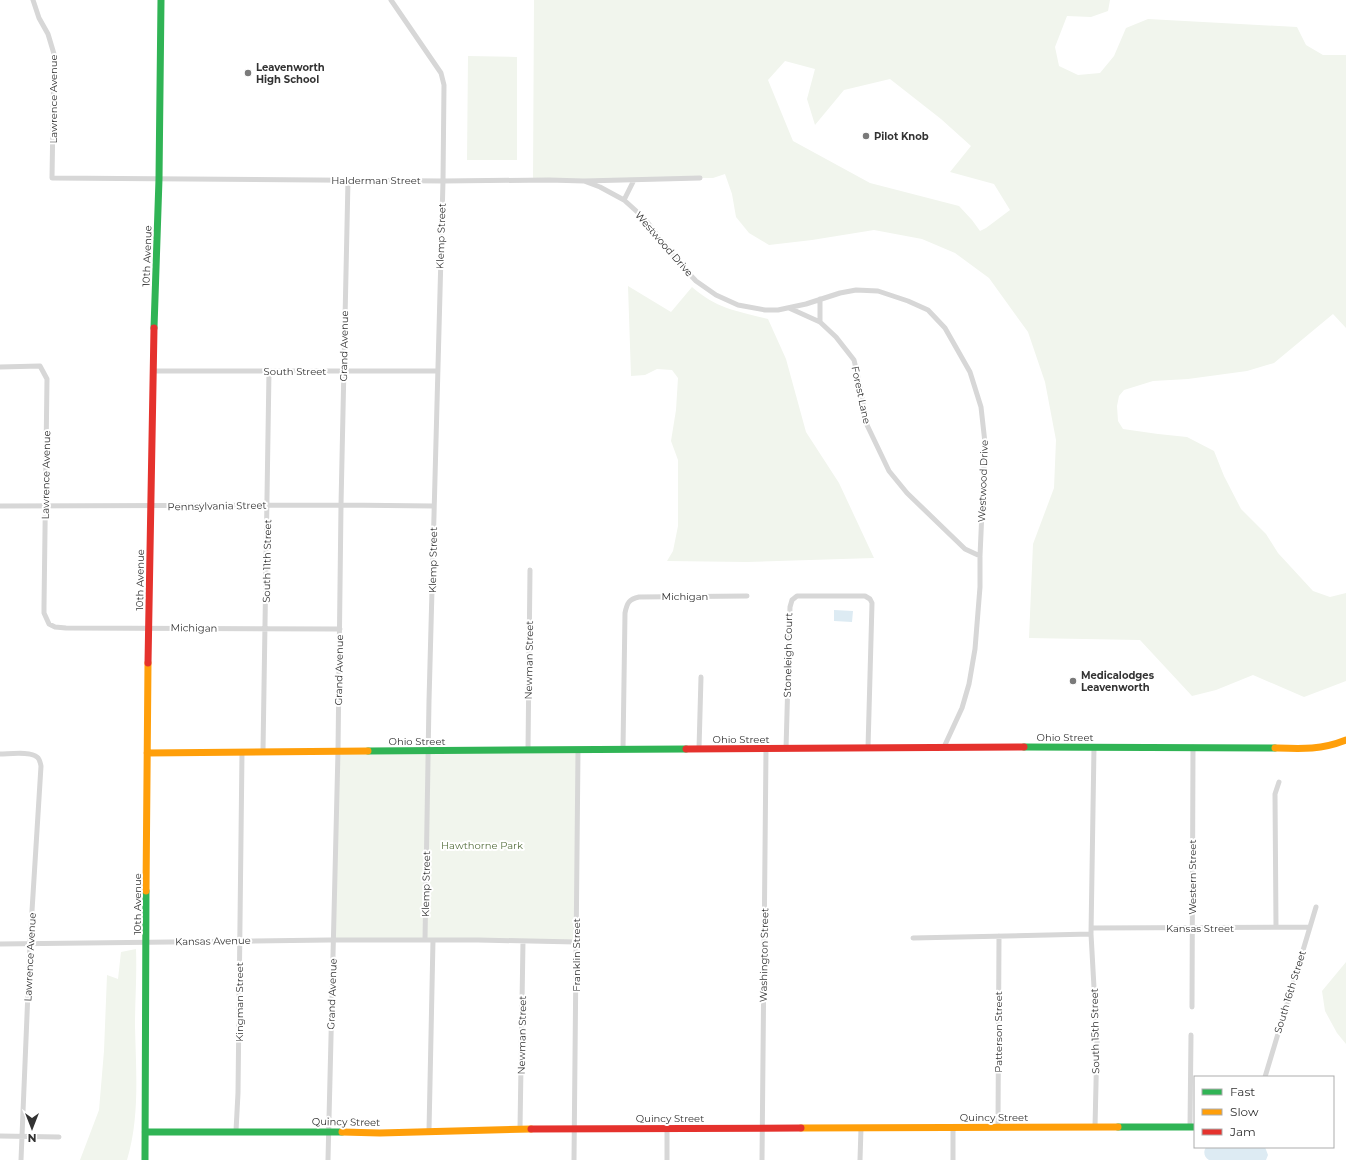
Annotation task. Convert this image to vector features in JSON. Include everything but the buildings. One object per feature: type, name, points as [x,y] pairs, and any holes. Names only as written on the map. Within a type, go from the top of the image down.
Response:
[{"type":"street","name":"Lawrence Avenue","points":[[33,0],[39,18],[48,34],[54,54],[52,178]]},
{"type":"street","name":"10th Avenue","points":[[145,1160],[147,753],[153,371],[159,179],[161,0]]},
{"type":"street","points":[[391,0],[441,73],[444,85],[443,181]]},
{"type":"street","name":"Halderman Street","points":[[52,178],[443,181],[584,181],[700,178]]},
{"type":"street","name":"Grand Avenue","points":[[328,1160],[338,751],[341,505],[348,180]]},
{"type":"street","points":[[624,200],[634,180]]},
{"type":"street","name":"Klemp Street","points":[[425,940],[433,506],[443,181]]},
{"type":"street","name":"Westwood Drive","points":[[584,181],[600,187],[624,200],[644,218],[679,263],[696,281],[716,295],[738,305],[765,310],[789,308],[840,293],[856,290],[878,291],[908,301],[928,310],[945,328],[970,372],[981,407],[985,443],[979,602],[975,648],[969,684],[962,708],[944,747]]},
{"type":"street","points":[[820,299],[820,322]]},
{"type":"street","name":"Forest Lane","points":[[789,308],[820,322],[836,337],[854,360],[867,425],[889,471],[907,493],[964,548],[980,556]]},
{"type":"street","name":"Lawrence Avenue","points":[[0,367],[40,366],[47,379],[44,613],[49,624]]},
{"type":"street","name":"South Street","points":[[153,371],[437,371]]},
{"type":"street","name":"South 11th Street","points":[[263,751],[269,371]]},
{"type":"street","name":"Pennsylvania Street","points":[[0,506],[433,506]]},
{"type":"street","name":"Newman Street","points":[[528,750],[530,570]]},
{"type":"street","name":"Michigan","points":[[623,749],[625,621],[627,604],[632,599],[639,597],[747,596]]},
{"type":"street","name":"Stoneleigh Court","points":[[786,749],[790,607],[792,600],[797,596],[865,596],[870,599],[872,603],[868,748]]},
{"type":"street","name":"Michigan","points":[[49,624],[56,627],[66,628],[340,629]]},
{"type":"street","points":[[699,749],[700,677]]},
{"type":"street","name":"Ohio Street","points":[[147,753],[944,747],[1192,747],[1311,749],[1333,745],[1346,740]]},
{"type":"street","points":[[1091,928],[1094,747]]},
{"type":"street","name":"Western Street","points":[[1192,747],[1192,1007]]},
{"type":"street","name":"Washington Street","points":[[762,1160],[766,749]]},
{"type":"street","name":"Franklin Street","points":[[574,1160],[578,750]]},
{"type":"street","name":"Kingman Street","points":[[236,1131],[238,1093],[242,752]]},
{"type":"street","name":"Lawrence Avenue","points":[[0,754],[36,755],[40,760],[41,766],[30,943],[21,1160]]},
{"type":"street","points":[[1276,927],[1275,794],[1279,782]]},
{"type":"street","name":"South 16th Street","points":[[1265,1076],[1316,907]]},
{"type":"street","name":"Kansas Street","points":[[1091,928],[1309,928]]},
{"type":"street","name":"South 15th Street","points":[[1091,928],[1097,1041],[1095,1127]]},
{"type":"street","points":[[913,938],[1091,934]]},
{"type":"street","name":"Patterson Street","points":[[998,936],[998,1127]]},
{"type":"street","points":[[425,940],[576,942]]},
{"type":"street","name":"Kansas Avenue","points":[[0,944],[425,940]]},
{"type":"street","points":[[429,1131],[433,940]]},
{"type":"street","name":"Newman Street","points":[[520,1129],[523,941]]},
{"type":"street","points":[[1192,1035],[1193,1127]]},
{"type":"street","points":[[953,1160],[954,1127]]},
{"type":"street","name":"Quincy Street","points":[[145,1132],[328,1131],[380,1133],[520,1129],[1193,1127]]},
{"type":"street","points":[[667,1128],[667,1160]]},
{"type":"street","points":[[860,1160],[861,1128]]},
{"type":"street","points":[[0,1136],[59,1136]]},
{"type":"green space","points":[[534,0],[1110,0],[1108,11],[1091,17],[1067,16],[1055,47],[1059,66],[1078,75],[1100,73],[1114,56],[1126,28],[1148,19],[1297,27],[1306,45],[1323,55],[1346,55],[1346,328],[1333,314],[1274,363],[1247,371],[1188,379],[1153,381],[1124,390],[1119,396],[1117,406],[1118,421],[1123,429],[1187,437],[1214,451],[1224,476],[1241,509],[1266,534],[1278,553],[1313,591],[1330,597],[1346,593],[1346,681],[1304,697],[1253,675],[1216,690],[1192,696],[1140,640],[1029,638],[1033,544],[1054,488],[1056,440],[1045,382],[1028,332],[989,278],[955,253],[922,239],[874,230],[769,245],[749,233],[736,217],[732,194],[725,174],[713,178],[533,180]],"holes":[[[785,61],[815,69],[807,99],[815,125],[844,90],[890,79],[941,119],[971,146],[950,172],[994,184],[1010,210],[980,231],[959,206],[870,183],[793,141],[768,80]]]},
{"type":"green space","points":[[468,56],[517,57],[517,160],[467,160]]},
{"type":"green space","points":[[628,286],[671,312],[692,287],[719,305],[768,319],[786,359],[806,432],[839,483],[874,558],[747,562],[667,561],[673,551],[678,526],[678,460],[671,441],[676,410],[678,378],[672,370],[657,369],[645,375],[631,376]]},
{"type":"green space","name":"Hawthorne Park","points":[[578,750],[576,942],[334,940],[338,751]]},
{"type":"green space","points":[[136,949],[136,1111],[127,1160],[80,1160],[99,1110],[104,1051],[107,975],[118,979],[121,952]]},
{"type":"green space","points":[[1346,962],[1346,1044],[1337,1033],[1325,1011],[1322,991]]},
{"type":"shaded area","points":[[834,610],[853,611],[852,622],[834,621]]},
{"type":"shaded area","points":[[1206,1148],[1265,1148],[1268,1155],[1266,1160],[1209,1160],[1204,1154]]},
{"type":"traffic: fast","points":[[154,328],[159,179],[161,0]]},
{"type":"traffic: fast","points":[[1024,747],[1275,748]]},
{"type":"traffic: fast","points":[[368,751],[686,749]]},
{"type":"traffic: fast","points":[[145,1160],[146,891]]},
{"type":"traffic: fast","points":[[1118,1127],[1194,1127]]},
{"type":"traffic: fast","points":[[145,1132],[342,1132]]},
{"type":"traffic: slow","points":[[146,891],[148,663]]},
{"type":"traffic: slow","points":[[1275,748],[1303,749],[1328,746],[1346,740]]},
{"type":"traffic: slow","points":[[147,753],[368,751]]},
{"type":"traffic: slow","points":[[801,1128],[1118,1127]]},
{"type":"traffic: slow","points":[[342,1132],[380,1133],[531,1129]]},
{"type":"traffic: jam","points":[[148,663],[154,328]]},
{"type":"traffic: jam","points":[[686,749],[1024,747]]},
{"type":"traffic: jam","points":[[531,1129],[801,1128]]},
{"type":"place","name":"Leavenworth High School","points":[[248,73]]},
{"type":"place","name":"Pilot Knob","points":[[866,136]]},
{"type":"place","name":"Medicalodges Leavenworth","points":[[1073,681]]}]
